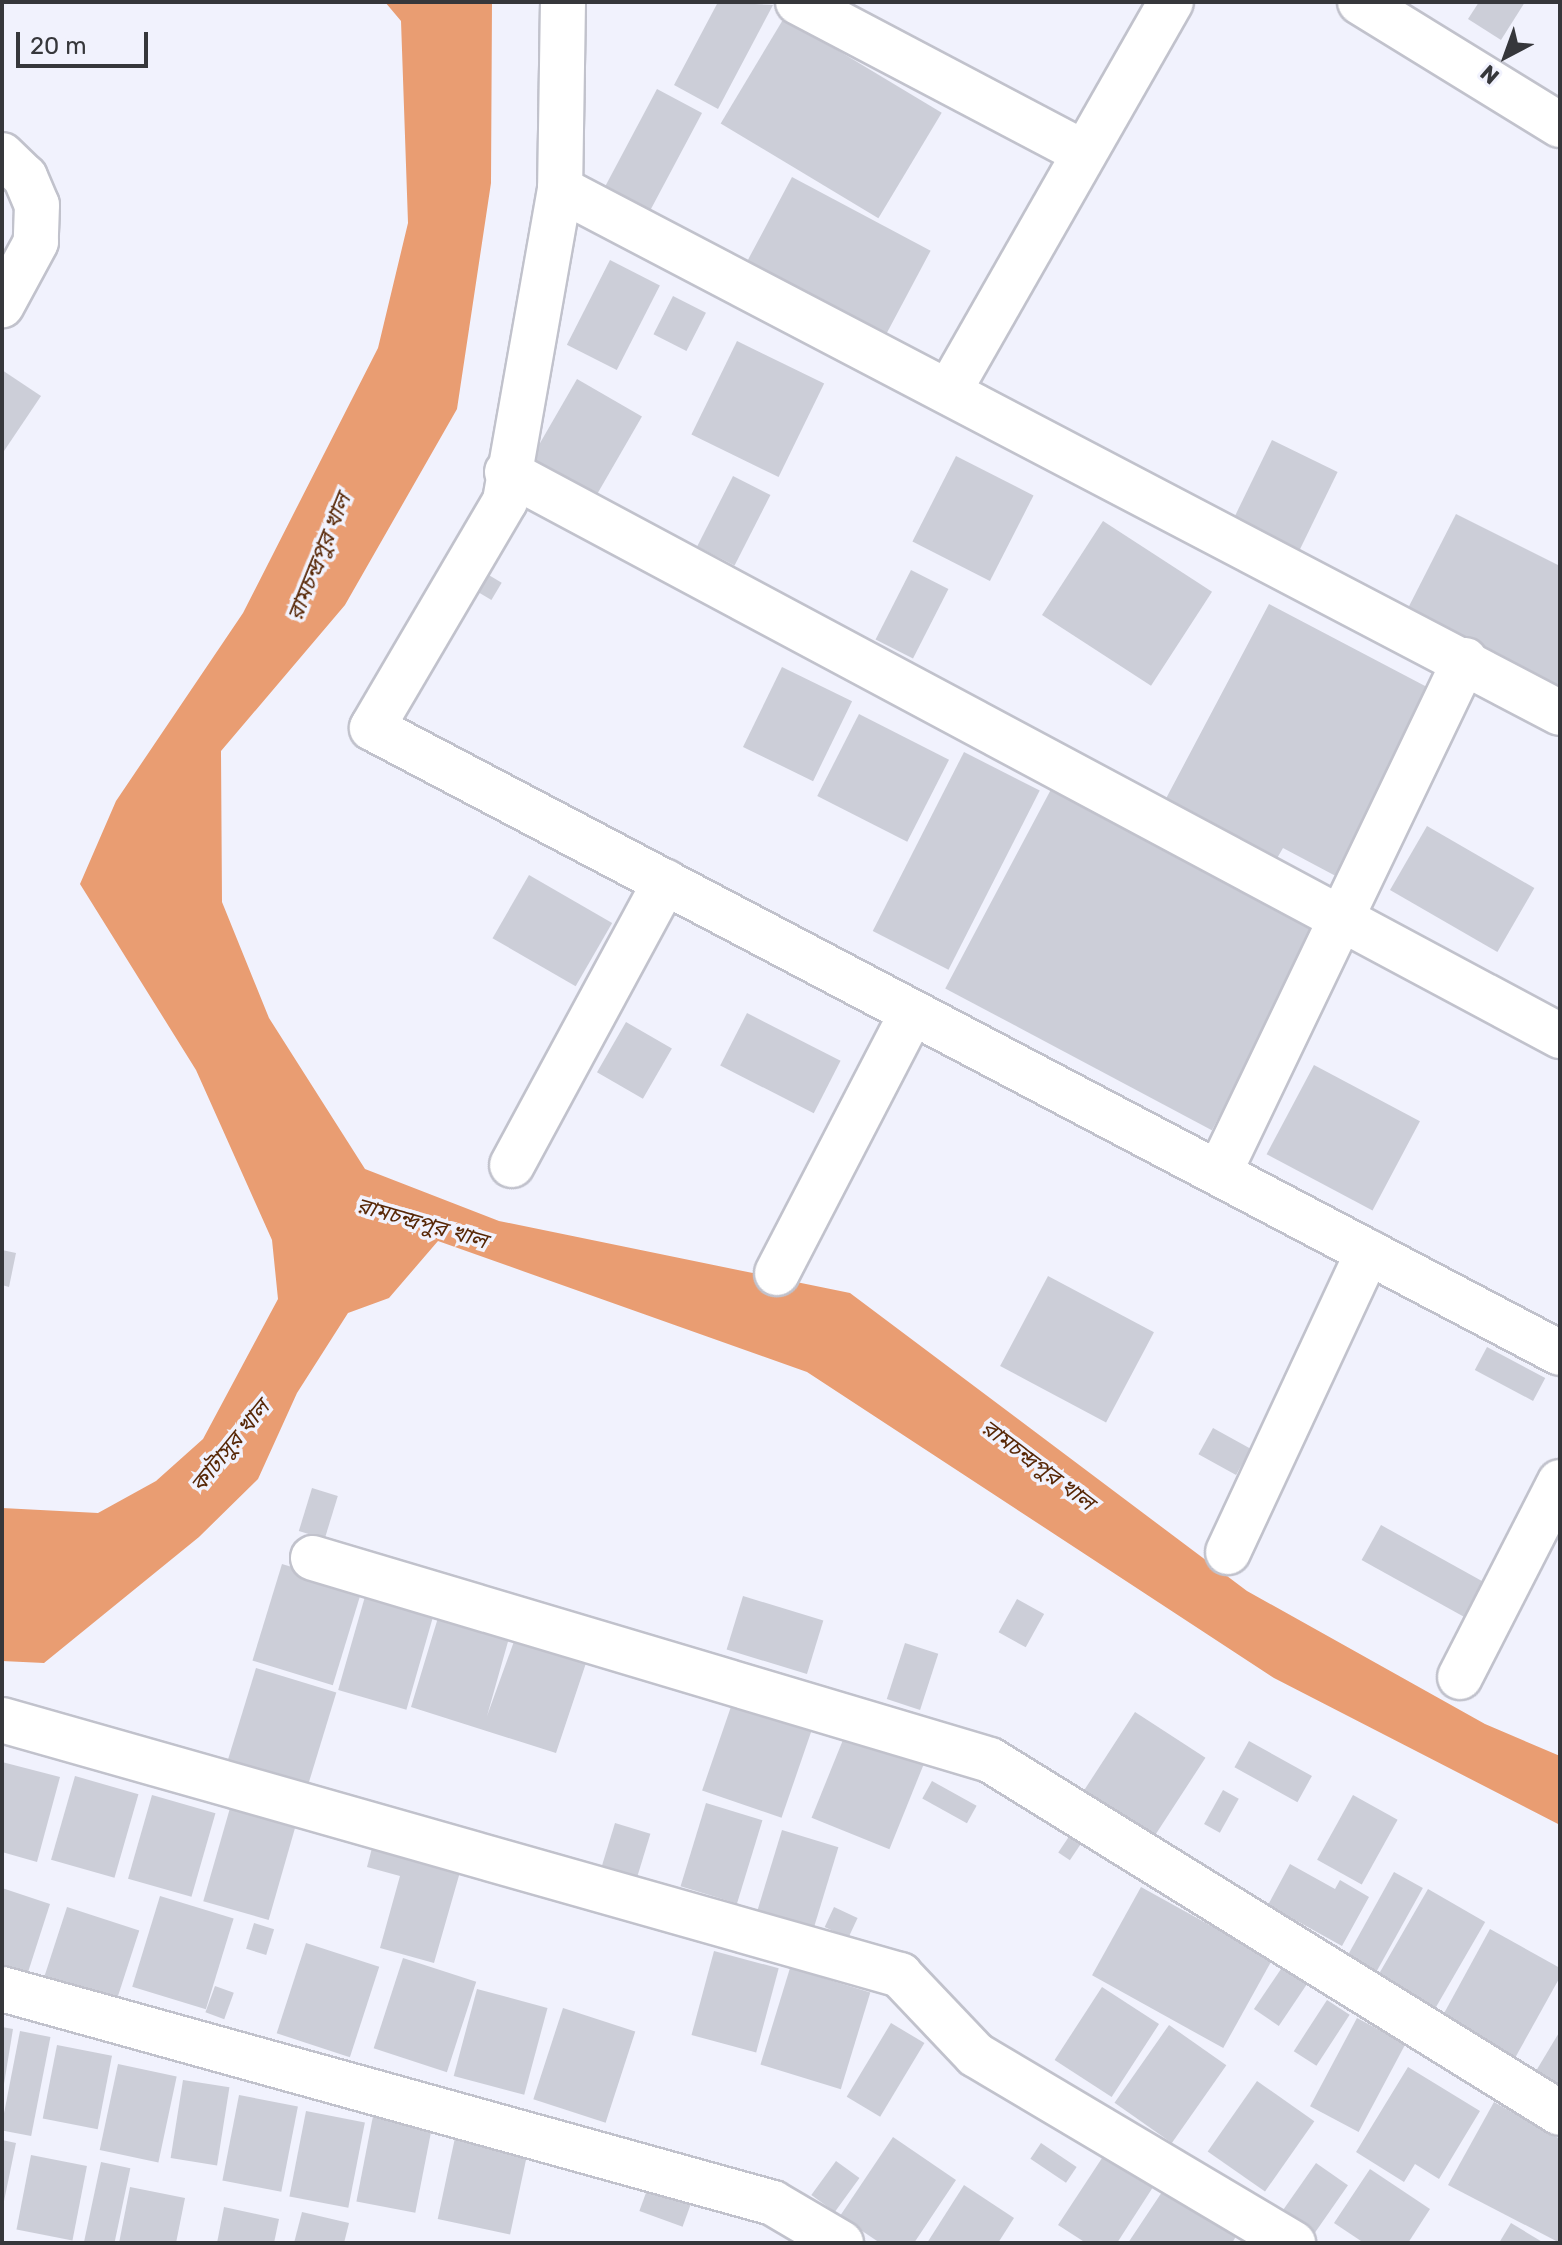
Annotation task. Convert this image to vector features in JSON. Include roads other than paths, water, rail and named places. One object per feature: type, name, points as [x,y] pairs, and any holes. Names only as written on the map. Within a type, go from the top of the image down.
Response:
[{"type":"street","points":[[563,2],[560,189],[507,472],[505,501],[372,728],[1560,1353]]},
{"type":"street","points":[[798,2],[1084,153]]},
{"type":"street","points":[[949,391],[1171,2]]},
{"type":"street","points":[[1360,2],[1560,125]]},
{"type":"street","points":[[2,155],[25,177],[37,205],[36,242],[2,305]]},
{"type":"street","points":[[560,189],[1465,660],[1560,713]]},
{"type":"street","points":[[507,472],[1342,916],[1560,1036]]},
{"type":"street","points":[[1219,1173],[1465,660]]},
{"type":"street","points":[[512,1165],[665,882]]},
{"type":"street","points":[[777,1273],[912,1013]]},
{"type":"street","points":[[1228,1552],[1368,1252]]},
{"type":"street","points":[[1460,1677],[1560,1482]]},
{"type":"street","points":[[313,1558],[990,1760],[1560,2113]]},
{"type":"street","points":[[2,1720],[900,1975],[976,2055],[1293,2243]]},
{"type":"street","points":[[2,1989],[773,2203],[841,2243]]},
{"type":"water","points":[[385,2],[492,2],[491,183],[457,409],[345,605],[221,751],[222,902],[269,1018],[365,1169],[499,1221],[850,1293],[1247,1591],[1485,1724],[1560,1756],[1560,1825],[1274,1678],[807,1372],[438,1241],[389,1298],[348,1313],[297,1393],[258,1479],[199,1537],[44,1663],[2,1661],[2,1508],[98,1513],[156,1481],[203,1439],[278,1299],[272,1240],[196,1070],[80,884],[116,801],[243,613],[378,348],[408,223],[401,21]]},
{"type":"water label","name":"রামচন্দ্রপুর খাল","points":[[319,557]]},
{"type":"water label","name":"রামচন্দ্রপুর খাল","points":[[422,1223]]},
{"type":"water label","name":"কাটাসুর খাল","points":[[230,1446]]},
{"type":"water label","name":"রামচন্দ্রপুর খাল","points":[[1038,1465]]}]
